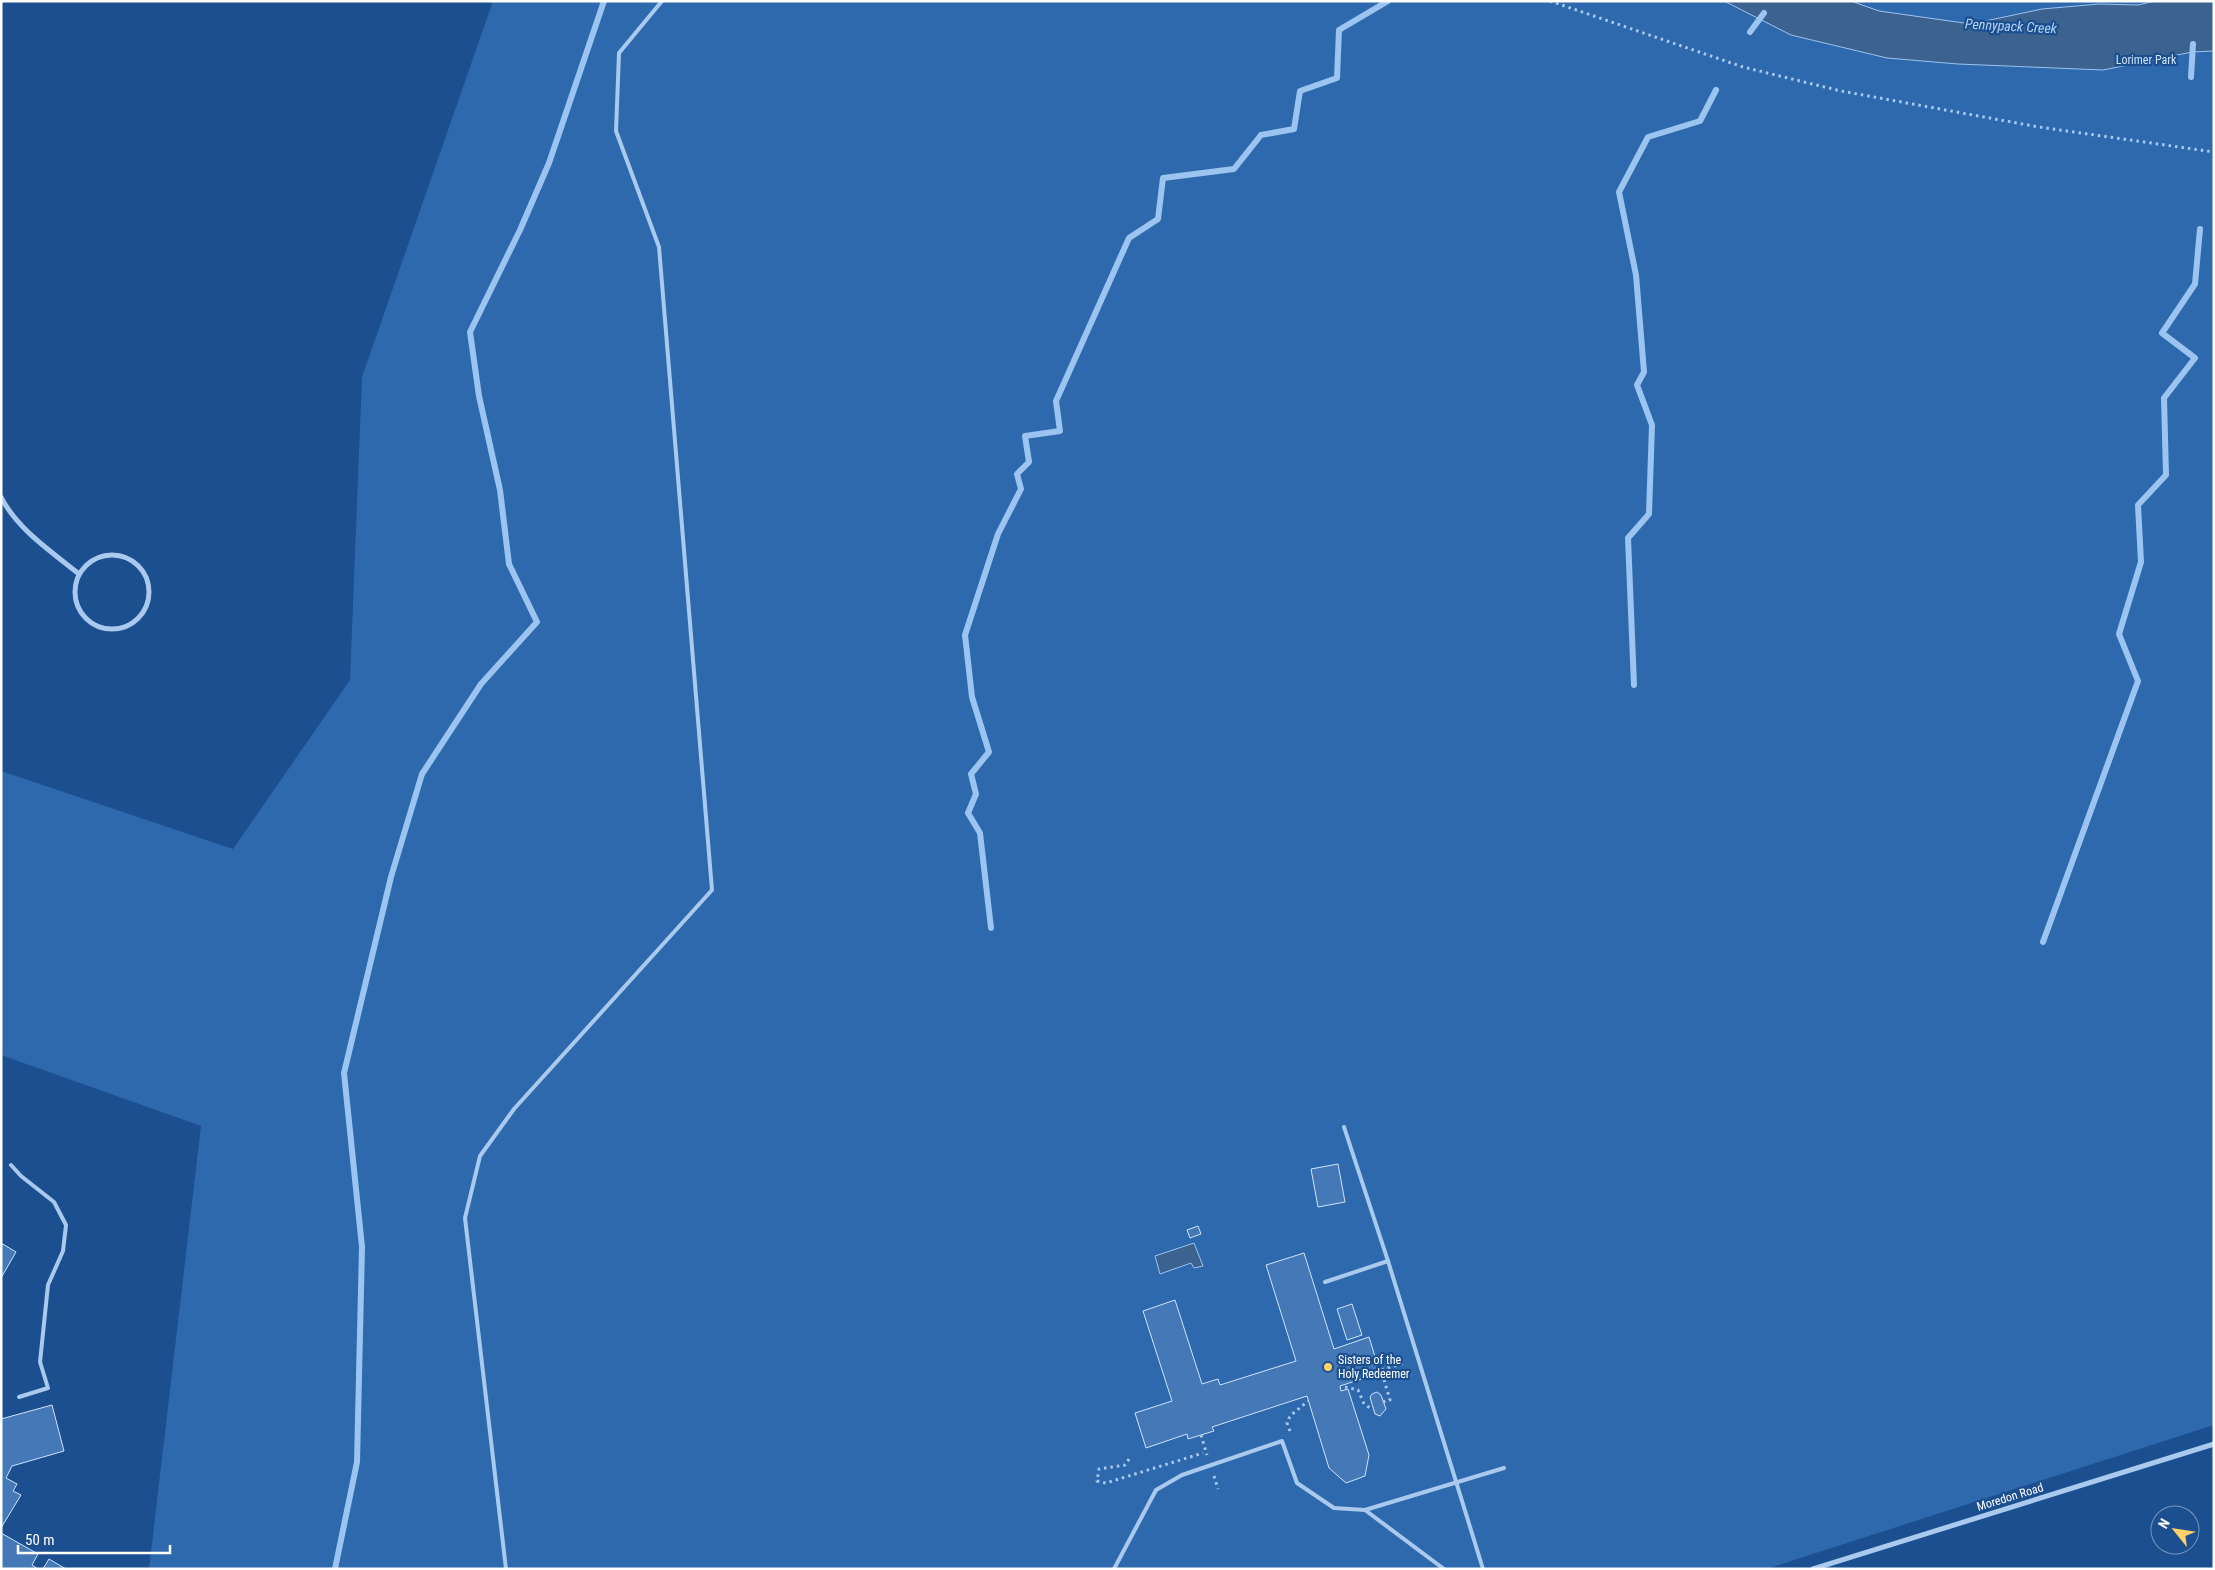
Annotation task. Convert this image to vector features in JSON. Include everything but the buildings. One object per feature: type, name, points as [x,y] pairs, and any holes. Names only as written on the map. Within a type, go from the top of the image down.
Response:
[{"type":"street","points":[[1,497],[6,507],[34,537],[79,574]]},
{"type":"street","points":[[114,554],[126,557],[140,568],[146,579],[148,592],[146,605],[139,616],[128,625],[115,628],[102,627],[88,620],[80,611],[75,599],[75,586],[79,574],[90,562],[101,556],[114,554]]},
{"type":"street","name":"Moredon Road","points":[[1813,1569],[2214,1444]]},
{"type":"lane","points":[[506,1569],[465,1218],[480,1156],[514,1109],[712,890],[659,247],[616,131],[619,53],[662,1]]},
{"type":"lane","points":[[1344,1126],[1388,1261],[1483,1569]]},
{"type":"lane","points":[[11,1165],[21,1176],[54,1202],[66,1225],[63,1251],[48,1286],[40,1362],[48,1388],[19,1397]]},
{"type":"lane","points":[[1325,1282],[1388,1261]]},
{"type":"lane","points":[[1114,1569],[1156,1490],[1182,1474],[1282,1441],[1297,1483],[1334,1508],[1365,1510],[1504,1468]]},
{"type":"lane","points":[[1365,1510],[1444,1569]]},
{"type":"path","points":[[1550,1],[1743,67],[1841,91],[2039,127],[2214,152]]},
{"type":"path","points":[[1383,1402],[1390,1400],[1381,1370],[1401,1364],[1405,1375],[1422,1374]]},
{"type":"path","points":[[1345,1387],[1358,1390],[1364,1404],[1370,1408],[1373,1406]]},
{"type":"path","points":[[1290,1431],[1287,1423],[1290,1416],[1308,1400]]},
{"type":"path","points":[[1201,1435],[1207,1458]]},
{"type":"path","points":[[1129,1459],[1125,1465],[1099,1469],[1097,1481],[1106,1483],[1206,1452]]},
{"type":"path","points":[[1212,1473],[1218,1489]]},
{"type":"green space","name":"Lorimer Park","points":[[493,1],[2214,1],[2214,1425],[1766,1569],[149,1569],[201,1126],[1,1055],[1,771],[233,849],[350,680],[362,377]]},
{"type":"water","name":"Pennypack Creek","points":[[1724,1],[1851,1],[1879,11],[1971,24],[2042,9],[2099,4],[2138,5],[2155,1],[2214,1],[2214,51],[2192,52],[2103,70],[1958,64],[1887,58],[1791,35]]},
{"type":"water","points":[[1194,1243],[1203,1266],[1194,1268],[1191,1263],[1160,1274],[1155,1256]]},
{"type":"waterway","points":[[335,1569],[357,1462],[362,1247],[344,1073],[391,877],[422,774],[481,684],[537,622],[509,564],[500,490],[479,396],[470,332],[520,230],[549,163],[604,1]]},
{"type":"waterway","points":[[991,928],[980,833],[968,813],[976,794],[971,774],[989,752],[972,697],[965,635],[998,534],[1021,489],[1017,474],[1029,462],[1025,436],[1060,431],[1056,401],[1129,238],[1158,219],[1163,178],[1234,169],[1261,135],[1294,129],[1300,91],[1337,78],[1339,30],[1388,1]]},
{"type":"waterway","points":[[1750,32],[1764,13]]},
{"type":"waterway","points":[[2191,77],[2193,44]]},
{"type":"waterway","points":[[1634,685],[1628,538],[1649,514],[1652,425],[1637,385],[1644,372],[1636,275],[1619,192],[1648,137],[1700,121],[1716,90]]},
{"type":"waterway","points":[[2043,942],[2138,681],[2119,634],[2141,562],[2138,505],[2166,475],[2164,398],[2195,358],[2162,333],[2195,284],[2200,229]]},
{"type":"place","name":"Sisters of the Holy Redeemer","points":[[1328,1367]]}]
